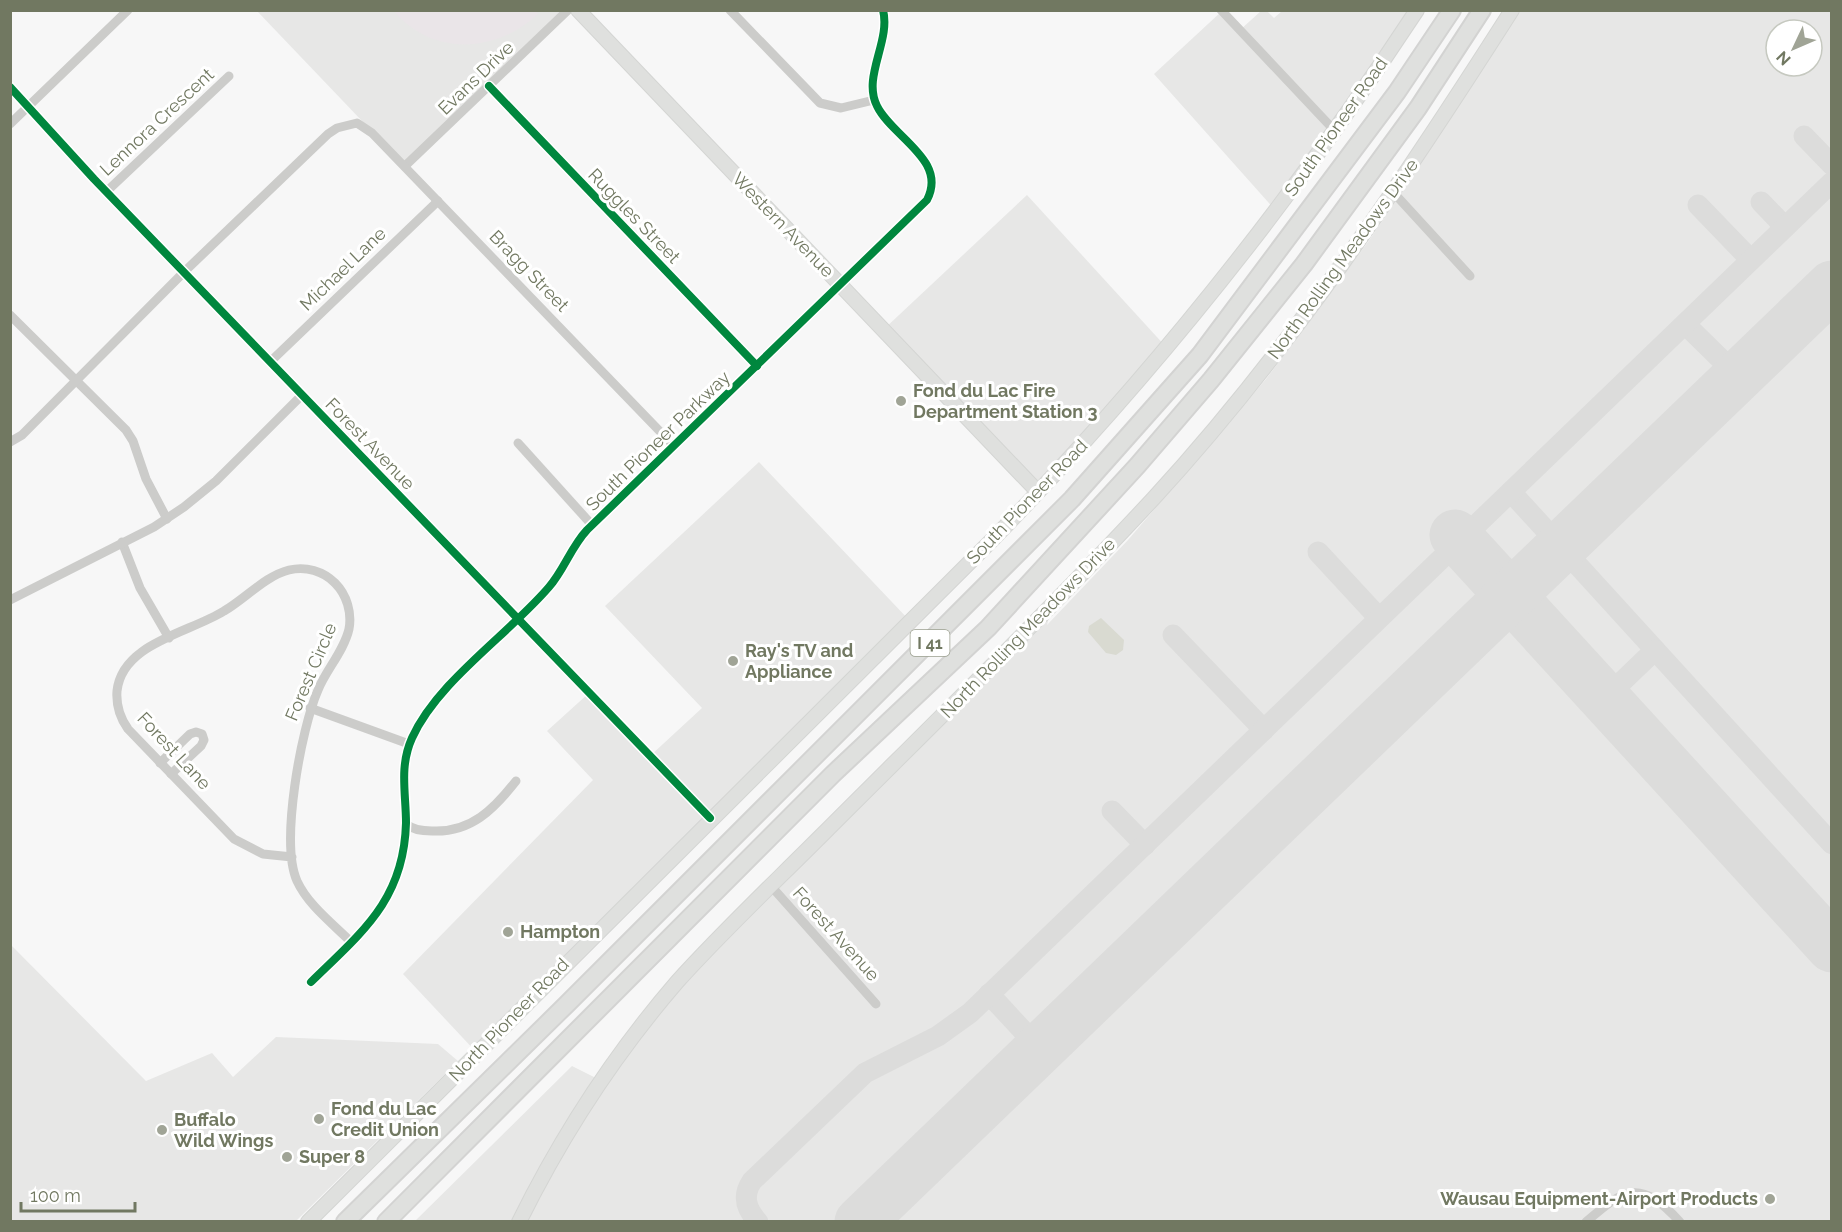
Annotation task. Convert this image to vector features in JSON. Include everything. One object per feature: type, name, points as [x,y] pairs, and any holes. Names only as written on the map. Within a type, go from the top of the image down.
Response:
[{"type":"highway","name":"I 41","points":[[345,1221],[567,1005],[1072,499],[1200,355],[1397,92],[1452,10]]},
{"type":"highway","name":"I 41","points":[[388,1221],[824,782],[988,628],[1137,466],[1211,380],[1304,264],[1418,108],[1482,10]]},
{"type":"main road","name":"Western Avenue","points":[[578,10],[1038,492]]},
{"type":"main road","name":"South Pioneer Road","points":[[710,818],[1038,492],[1120,403],[1198,310],[1335,130],[1417,10]]},
{"type":"main road","name":"North Rolling Meadows Drive","points":[[519,1221],[570,1127],[630,1038],[693,964],[1042,616],[1154,497],[1266,364],[1326,287],[1393,192],[1512,10]]},
{"type":"main road","name":"North Pioneer Road","points":[[308,1221],[710,818]]},
{"type":"street","points":[[10,124],[128,10]]},
{"type":"street","name":"Evans Drive","points":[[405,166],[568,10]]},
{"type":"street","points":[[729,10],[820,104],[841,108],[874,100],[873,86],[884,23],[883,10]]},
{"type":"street","points":[[1221,10],[1335,130]]},
{"type":"street","name":"Lennora Crescent","points":[[106,192],[230,76]]},
{"type":"street","name":"Ruggles Street","points":[[489,86],[757,366]]},
{"type":"street","name":"Forest Avenue","points":[[10,87],[106,192],[710,818]]},
{"type":"street","name":"South Pioneer Parkway","points":[[409,744],[435,701],[551,585],[573,547],[592,525],[922,208],[932,189],[931,174],[926,162],[880,111],[874,100]]},
{"type":"street","name":"Bragg Street","points":[[184,273],[328,134],[338,128],[357,123],[372,133],[405,166],[674,446]]},
{"type":"street","points":[[1393,192],[1470,276]]},
{"type":"street","name":"Michael Lane","points":[[270,362],[438,201]]},
{"type":"street","points":[[10,442],[22,435],[184,273]]},
{"type":"street","points":[[10,315],[128,433],[146,479],[167,519]]},
{"type":"street","points":[[10,600],[167,519],[209,488],[302,395]]},
{"type":"street","points":[[518,443],[592,525]]},
{"type":"street","points":[[122,542],[140,588],[169,638]]},
{"type":"street","name":"Forest Circle","points":[[169,638],[224,611],[278,574],[301,569],[324,575],[344,595],[350,623],[345,640],[310,708],[297,765],[292,857],[295,876],[306,895],[351,942]]},
{"type":"street","name":"Forest Lane","points":[[169,638],[147,647],[130,660],[121,674],[117,692],[123,722],[160,763],[241,844],[266,855],[292,857]]},
{"type":"street","points":[[310,708],[409,744],[403,776],[406,824],[402,859],[394,888],[379,913],[311,982]]},
{"type":"street","points":[[160,763],[190,734],[196,732],[201,734],[204,740],[201,746],[171,774]]},
{"type":"street","points":[[406,824],[419,830],[436,832],[464,827],[490,811],[516,781]]},
{"type":"street","name":"Forest Avenue","points":[[771,886],[876,1004]]},
{"type":"street","points":[[1586,1221],[1615,1197],[1632,1191],[1648,1195],[1680,1221]]},
{"type":"shaded area","points":[[535,10],[538,14],[522,27],[504,36],[484,42],[465,44],[445,42],[427,36],[409,26],[394,11]]},
{"type":"shaded area","points":[[257,11],[568,11],[405,166]]},
{"type":"shaded area","points":[[1222,11],[1240,30],[1261,11],[1267,11],[1274,18],[1282,11],[1417,11],[1276,211],[1154,74]]},
{"type":"shaded area","points":[[1512,11],[1831,11],[1831,1221],[414,1222],[572,1066],[600,1080],[639,1027],[1052,605],[1047,625],[1128,540],[1266,379],[1398,198],[1393,192]]},
{"type":"shaded area","points":[[1027,195],[1167,348],[1038,492],[883,330]]},
{"type":"shaded area","points":[[759,462],[910,621],[477,1053],[403,974],[593,780],[547,731],[589,693],[650,756],[702,708],[605,606]]},
{"type":"shaded area","points":[[1101,618],[1124,640],[1123,650],[1116,655],[1106,653],[1088,632],[1089,626]]},
{"type":"shaded area","points":[[10,944],[146,1081],[212,1053],[233,1077],[276,1037],[438,1044],[458,1061],[296,1221],[11,1221]]},
{"type":"taxiway","points":[[1804,136],[1832,165]]},
{"type":"taxiway","points":[[758,1222],[748,1207],[746,1197],[752,1181],[865,1073],[938,1036],[970,1013],[1832,182]]},
{"type":"taxiway","points":[[1761,202],[1785,227]]},
{"type":"taxiway","points":[[1698,205],[1751,260]]},
{"type":"taxiway","points":[[1685,324],[1738,376]]},
{"type":"taxiway","points":[[1511,492],[1832,844]]},
{"type":"taxiway","points":[[1318,552],[1379,618]]},
{"type":"taxiway","points":[[1173,635],[1264,730]]},
{"type":"taxiway","points":[[1605,698],[1655,650]]},
{"type":"taxiway","points":[[1112,811],[1145,845]]},
{"type":"taxiway","points":[[989,994],[1040,1049]]},
{"type":"runway","points":[[860,1222],[1832,286]]},
{"type":"runway","points":[[1455,535],[1832,947]]},
{"type":"cycle path","points":[[311,982],[363,930],[389,894],[403,850],[406,823],[404,770],[408,749],[424,717],[439,697],[549,587],[587,530],[927,200],[931,186],[930,173],[924,161],[884,117],[873,95],[874,71],[883,34],[883,10]]},
{"type":"cycle path","points":[[489,86],[757,366]]},
{"type":"cycle path","points":[[10,87],[94,179],[710,818]]},
{"type":"place","name":"Fond du Lac Fire Department Station 3","points":[[901,401]]},
{"type":"place","name":"Ray's TV and Appliance","points":[[733,661]]},
{"type":"place","name":"Hampton","points":[[508,932]]},
{"type":"place","name":"Fond du Lac Credit Union","points":[[319,1119]]},
{"type":"place","name":"Buffalo Wild Wings","points":[[162,1130]]},
{"type":"place","name":"Super 8","points":[[287,1157]]},
{"type":"place","name":"Wausau Equipment-Airport Products","points":[[1770,1199]]}]
